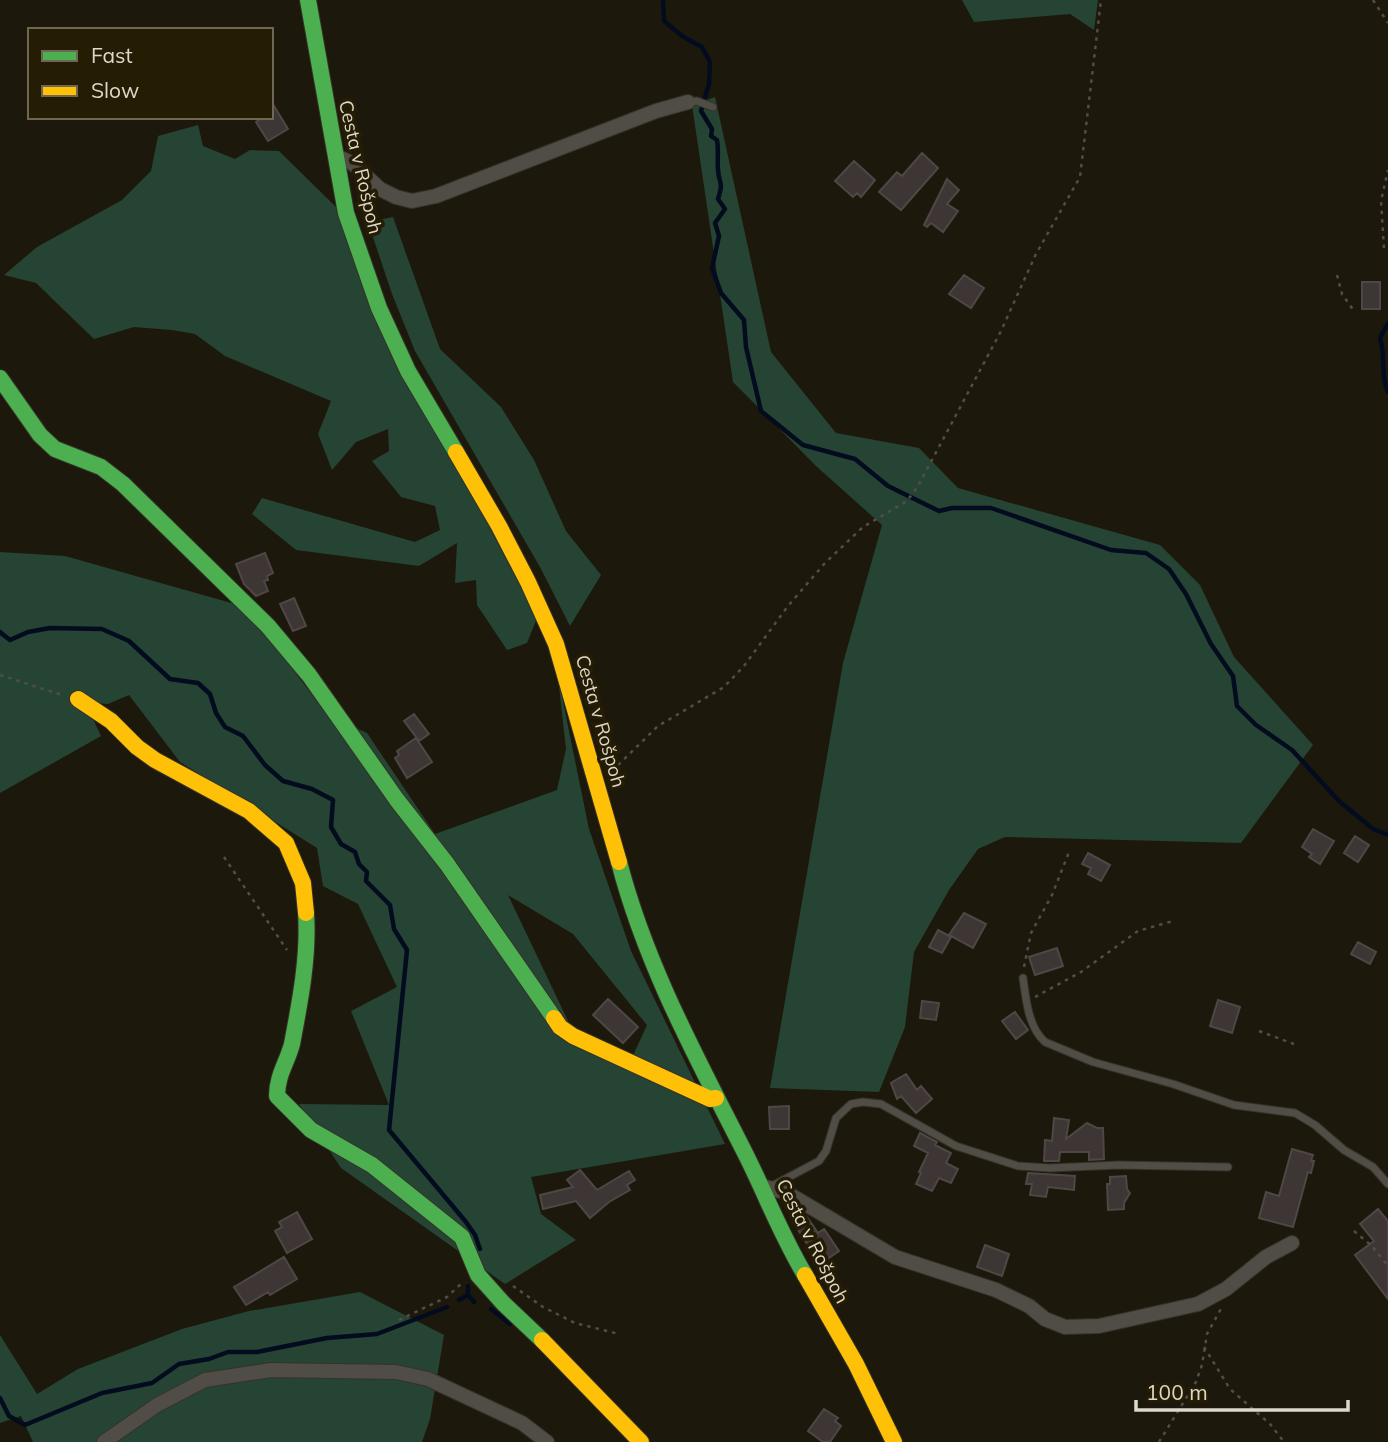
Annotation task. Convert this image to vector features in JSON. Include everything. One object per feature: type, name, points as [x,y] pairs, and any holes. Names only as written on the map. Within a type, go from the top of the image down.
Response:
[{"type":"street","name":"Cesta v Rošpoh","points":[[308,0],[346,213],[379,307],[408,371],[499,526],[556,644],[625,885],[645,946],[670,1005],[716,1098],[766,1187],[799,1266],[856,1364],[894,1442]]},
{"type":"street","points":[[336,156],[352,163],[380,189],[412,201],[436,196],[656,111],[688,103]]},
{"type":"street","points":[[0,379],[40,435],[55,449],[101,467],[123,484],[268,626],[309,675],[560,1027],[596,1047],[710,1099],[716,1098]]},
{"type":"street","points":[[78,699],[111,721],[136,747],[249,811],[286,843],[303,883],[308,940],[290,1047],[277,1081],[278,1096],[311,1130],[372,1165],[462,1237],[476,1271],[503,1303],[566,1362],[641,1442]]},
{"type":"street","points":[[766,1187],[787,1193],[895,1257],[996,1290],[1029,1306],[1045,1319],[1065,1327],[1099,1325],[1198,1304],[1226,1289],[1252,1266],[1293,1243]]},
{"type":"street","points":[[104,1442],[157,1405],[205,1380],[271,1370],[296,1370],[396,1372],[428,1379],[522,1423],[547,1442]]},
{"type":"lane","points":[[688,103],[706,102],[713,107]]},
{"type":"lane","points":[[1023,978],[1026,1002],[1040,1037],[1052,1046],[1093,1062],[1173,1084],[1234,1105],[1295,1113],[1315,1125],[1344,1150],[1373,1167],[1388,1184]]},
{"type":"lane","points":[[766,1187],[819,1161],[826,1151],[836,1118],[851,1104],[863,1102],[881,1104],[956,1146],[1018,1166],[1228,1167]]},
{"type":"path","points":[[597,785],[665,721],[714,695],[732,680],[825,563],[863,527],[907,501],[918,486],[1000,333],[1036,254],[1080,177],[1101,0]]},
{"type":"path","points":[[1373,0],[1388,23]]},
{"type":"path","points":[[1384,248],[1381,201],[1388,170]]},
{"type":"path","points":[[1337,275],[1342,294],[1354,311]]},
{"type":"path","points":[[0,675],[78,699]]},
{"type":"path","points":[[1023,978],[1031,933],[1052,895],[1069,852]]},
{"type":"path","points":[[224,857],[291,955]]},
{"type":"path","points":[[1026,1002],[1081,972],[1138,931],[1174,921]]},
{"type":"path","points":[[1259,1031],[1294,1044]]},
{"type":"path","points":[[1354,1231],[1372,1246],[1388,1266]]},
{"type":"path","points":[[398,1320],[447,1297],[476,1271]]},
{"type":"path","points":[[510,1284],[543,1307],[575,1323],[619,1334]]},
{"type":"path","points":[[1158,1442],[1196,1382],[1207,1334],[1223,1304],[1226,1289]]},
{"type":"path","points":[[1204,1347],[1230,1389],[1270,1424],[1284,1442]]},
{"type":"green space","points":[[962,0],[1098,0],[1094,30],[1070,14],[974,22]]},
{"type":"green space","points":[[715,97],[771,352],[836,433],[919,448],[958,488],[1160,545],[1200,585],[1234,657],[1313,745],[1241,843],[1005,837],[978,849],[949,890],[914,952],[905,1027],[879,1092],[770,1088],[843,663],[882,525],[816,466],[733,382],[692,105]]},
{"type":"green space","points":[[198,125],[203,146],[235,159],[250,150],[279,151],[336,207],[461,473],[537,618],[527,643],[507,650],[477,605],[476,580],[455,583],[457,543],[419,566],[296,550],[252,514],[262,498],[415,542],[440,530],[435,506],[401,497],[372,461],[389,451],[388,429],[356,442],[332,470],[318,434],[331,401],[225,356],[195,334],[134,327],[94,339],[36,283],[4,275],[37,247],[122,200],[151,171],[158,136]]},
{"type":"green space","points":[[393,217],[440,349],[501,407],[534,460],[566,531],[601,575],[570,626],[540,567],[415,351],[368,222]]},
{"type":"green space","points":[[0,552],[65,556],[242,606],[327,715],[367,733],[435,834],[557,790],[566,749],[558,677],[589,829],[631,951],[725,1144],[531,1177],[541,1214],[576,1240],[505,1284],[341,1168],[299,1104],[389,1105],[351,1011],[397,987],[358,904],[323,886],[317,848],[180,762],[129,695],[108,704],[85,702],[101,736],[0,793]],"holes":[[[508,895],[573,934],[647,1025],[630,1062],[579,1044]]]},
{"type":"green space","points":[[360,1292],[444,1335],[430,1419],[422,1442],[33,1442],[21,1416],[0,1423],[0,1335],[37,1394],[78,1369],[182,1329],[249,1311]]},
{"type":"building","points":[[273,104],[288,129],[268,141],[256,122],[260,119],[273,119]]},
{"type":"building","points":[[922,153],[938,168],[901,210],[879,192],[897,172],[902,176]]},
{"type":"building","points":[[854,161],[875,180],[861,197],[857,193],[853,197],[835,181]]},
{"type":"building","points":[[947,179],[959,190],[947,204],[958,211],[943,232],[931,223],[927,227],[924,225]]},
{"type":"building","points":[[964,275],[984,288],[971,308],[949,294]]},
{"type":"building","points":[[1362,282],[1380,282],[1380,309],[1362,309]]},
{"type":"building","points":[[265,553],[273,573],[264,581],[268,591],[256,596],[244,584],[236,564]]},
{"type":"building","points":[[294,598],[306,626],[293,631],[280,604]]},
{"type":"building","points":[[414,714],[429,734],[419,741],[404,721]]},
{"type":"building","points":[[416,738],[432,762],[407,778],[395,758],[399,755],[397,751]]},
{"type":"building","points":[[1313,829],[1334,841],[1320,864],[1309,857],[1312,854],[1302,847]]},
{"type":"building","points":[[1355,836],[1369,845],[1358,862],[1344,853]]},
{"type":"building","points":[[1088,853],[1110,865],[1101,881],[1088,874],[1091,868],[1082,864]]},
{"type":"building","points":[[964,913],[986,924],[973,948],[949,935]]},
{"type":"building","points":[[938,930],[951,937],[942,953],[929,947]]},
{"type":"building","points":[[1358,942],[1376,952],[1370,964],[1351,954]]},
{"type":"building","points":[[1057,948],[1063,966],[1035,975],[1029,957]]},
{"type":"building","points":[[608,999],[638,1027],[623,1043],[593,1015]]},
{"type":"building","points":[[1218,1000],[1240,1007],[1232,1033],[1210,1026]]},
{"type":"building","points":[[922,1001],[939,1003],[936,1020],[920,1018]]},
{"type":"building","points":[[1015,1012],[1028,1030],[1016,1039],[1002,1021]]},
{"type":"building","points":[[906,1074],[917,1090],[921,1086],[932,1099],[916,1113],[901,1096],[897,1099],[891,1083]]},
{"type":"building","points":[[789,1106],[789,1129],[770,1129],[769,1107]]},
{"type":"building","points":[[1054,1118],[1069,1120],[1066,1139],[1087,1123],[1103,1128],[1104,1159],[1089,1160],[1089,1152],[1060,1152],[1059,1161],[1044,1161],[1045,1140],[1052,1141]]},
{"type":"building","points":[[920,1133],[951,1153],[946,1163],[958,1169],[951,1183],[939,1178],[932,1191],[916,1184],[928,1153],[914,1146]]},
{"type":"building","points":[[1292,1149],[1313,1155],[1311,1161],[1314,1161],[1311,1173],[1308,1172],[1293,1227],[1259,1218],[1266,1192],[1279,1196]]},
{"type":"building","points":[[580,1170],[597,1190],[629,1171],[635,1180],[627,1185],[630,1190],[609,1202],[590,1218],[576,1201],[543,1209],[540,1195],[573,1187],[567,1180]]},
{"type":"building","points":[[1028,1173],[1075,1176],[1074,1190],[1048,1187],[1046,1197],[1030,1195],[1032,1184],[1026,1184]]},
{"type":"building","points":[[1126,1176],[1130,1193],[1124,1203],[1124,1209],[1108,1210],[1107,1184],[1110,1184],[1110,1177]]},
{"type":"building","points":[[1378,1209],[1388,1221],[1388,1299],[1355,1255],[1374,1241],[1360,1224]]},
{"type":"building","points":[[297,1212],[312,1239],[287,1253],[275,1231],[282,1227],[279,1222]]},
{"type":"building","points":[[807,1217],[818,1233],[824,1229],[839,1251],[820,1264],[795,1225]]},
{"type":"building","points":[[985,1245],[1009,1254],[1002,1276],[977,1267]]},
{"type":"building","points":[[284,1257],[297,1279],[246,1305],[234,1287]]},
{"type":"building","points":[[824,1409],[838,1418],[835,1421],[841,1426],[830,1442],[823,1442],[808,1431]]},
{"type":"waterway","points":[[663,0],[664,21],[682,36],[702,47],[710,62],[709,84],[701,111],[712,129],[711,136],[717,140],[721,185],[718,199],[725,209],[715,223],[719,236],[712,268],[721,293],[744,320],[746,347],[761,411],[803,445],[855,459],[888,486],[939,511],[952,508],[991,508],[1111,550],[1146,553],[1169,569],[1186,594],[1211,644],[1233,676],[1237,706],[1256,725],[1292,750],[1339,801],[1373,829],[1388,835]]},
{"type":"waterway","points":[[1388,323],[1380,338],[1388,392]]},
{"type":"waterway","points":[[0,632],[10,640],[28,632],[50,628],[102,629],[129,641],[170,679],[198,683],[210,694],[216,713],[225,727],[243,736],[265,765],[283,781],[312,789],[333,800],[331,827],[341,844],[355,852],[359,864],[367,872],[366,881],[390,905],[394,929],[407,950],[389,1130],[466,1222],[480,1249]]},
{"type":"waterway","points":[[468,1286],[468,1295],[474,1302]]},
{"type":"waterway","points":[[459,1300],[468,1295]]},
{"type":"waterway","points":[[0,1398],[9,1416],[25,1425],[102,1393],[152,1383],[179,1364],[209,1359],[228,1352],[257,1352],[327,1338],[377,1334],[447,1307]]},
{"type":"waterway","points":[[491,1309],[510,1324]]},
{"type":"traffic: fast","points":[[308,0],[346,213],[379,308],[408,371],[456,452]]},
{"type":"traffic: fast","points":[[0,378],[40,435],[55,449],[101,467],[123,484],[268,626],[309,675],[397,800],[447,864],[554,1018]]},
{"type":"traffic: fast","points":[[619,862],[630,901],[658,975],[805,1275]]},
{"type":"traffic: fast","points":[[306,913],[301,995],[292,1044],[280,1075],[277,1096],[311,1130],[372,1165],[462,1237],[478,1275],[542,1340]]},
{"type":"traffic: slow","points":[[456,452],[499,526],[556,644],[619,862]]},
{"type":"traffic: slow","points":[[78,699],[111,721],[137,747],[155,760],[249,811],[286,843],[303,883],[306,913]]},
{"type":"traffic: slow","points":[[554,1018],[560,1027],[573,1036],[710,1099],[716,1098]]},
{"type":"traffic: slow","points":[[805,1275],[856,1364],[894,1442]]},
{"type":"traffic: slow","points":[[542,1340],[641,1442]]}]
